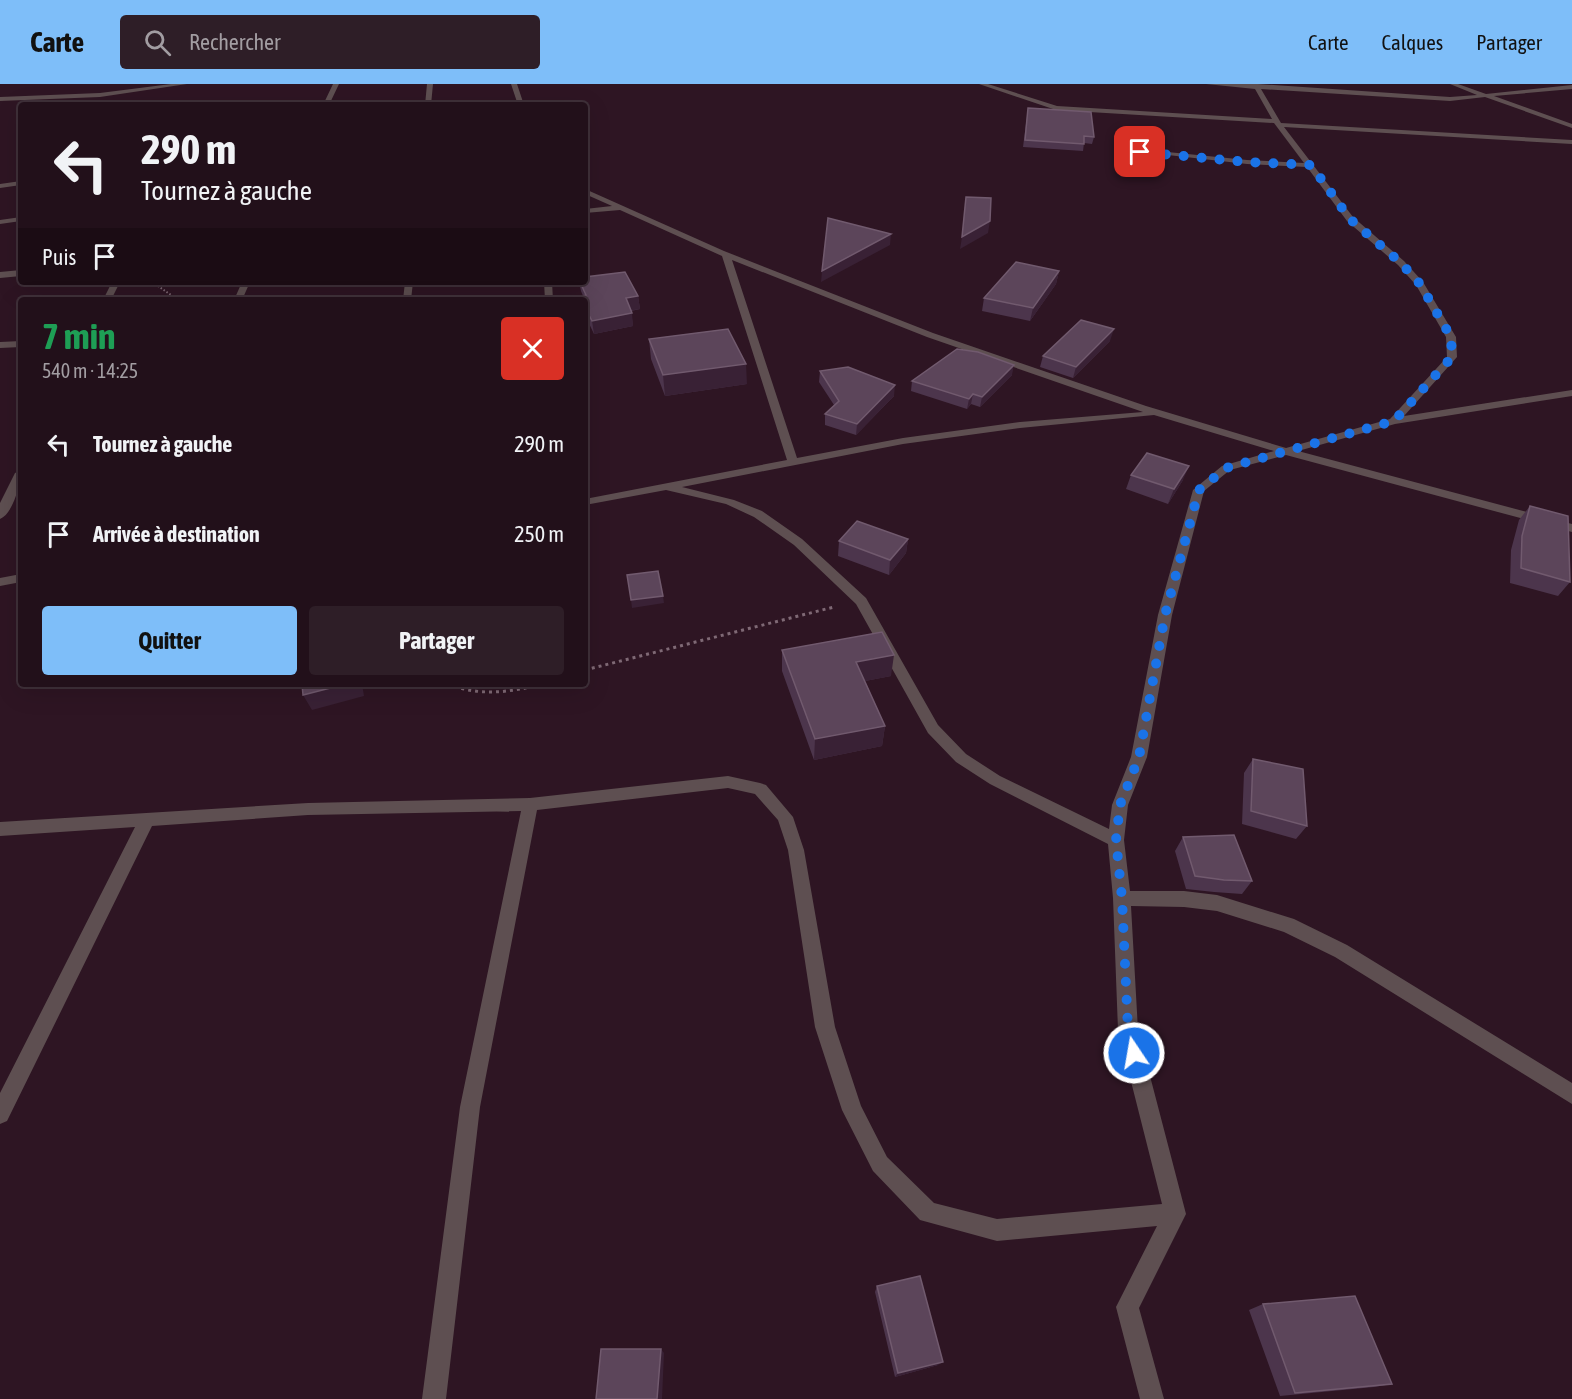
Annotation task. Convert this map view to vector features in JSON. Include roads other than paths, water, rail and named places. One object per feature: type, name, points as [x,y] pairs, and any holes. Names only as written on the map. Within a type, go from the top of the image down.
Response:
[{"type":"street","points":[[0,99],[100,95],[184,84]]},
{"type":"street","points":[[327,102],[336,84]]},
{"type":"street","points":[[428,102],[430,84]]},
{"type":"street","points":[[514,84],[520,102]]},
{"type":"street","points":[[982,84],[1056,108],[1572,142]]},
{"type":"street","points":[[1209,84],[1450,99],[1488,97],[1571,85]]},
{"type":"street","points":[[1453,84],[1572,126]]},
{"type":"street","points":[[1257,86],[1277,123],[1350,219],[1401,263],[1420,284],[1451,337],[1452,357],[1394,421]]},
{"type":"street","points":[[1118,150],[1247,162],[1311,165]]},
{"type":"street","points":[[0,186],[18,183]]},
{"type":"street","points":[[588,192],[726,255],[908,326],[1159,413],[1572,528]]},
{"type":"street","points":[[588,211],[621,208]]},
{"type":"street","points":[[0,222],[18,219]]},
{"type":"street","points":[[726,255],[794,462]]},
{"type":"street","points":[[0,275],[18,273]]},
{"type":"street","points":[[0,345],[18,344]]},
{"type":"street","points":[[1152,1399],[1127,1307],[1175,1214],[1128,1030],[1122,898],[1116,840],[1120,805],[1139,757],[1165,615],[1199,490],[1226,468],[1394,421],[1572,393]]},
{"type":"street","points":[[588,501],[903,441],[997,428],[1159,413]]},
{"type":"street","points":[[0,515],[18,479]]},
{"type":"street","points":[[665,486],[730,502],[758,514],[798,542],[861,601],[933,729],[961,758],[994,780],[1116,840]]},
{"type":"street","points":[[0,582],[18,579]]},
{"type":"street","points":[[0,829],[308,809],[530,804],[728,783],[760,789],[785,816],[796,850],[825,1027],[852,1110],[880,1164],[928,1212],[997,1230],[1175,1214]]},
{"type":"street","points":[[434,1399],[470,1107],[530,804]]},
{"type":"street","points":[[0,1114],[146,821]]},
{"type":"street","points":[[1122,898],[1184,898],[1217,903],[1288,925],[1341,951],[1572,1094]]}]
